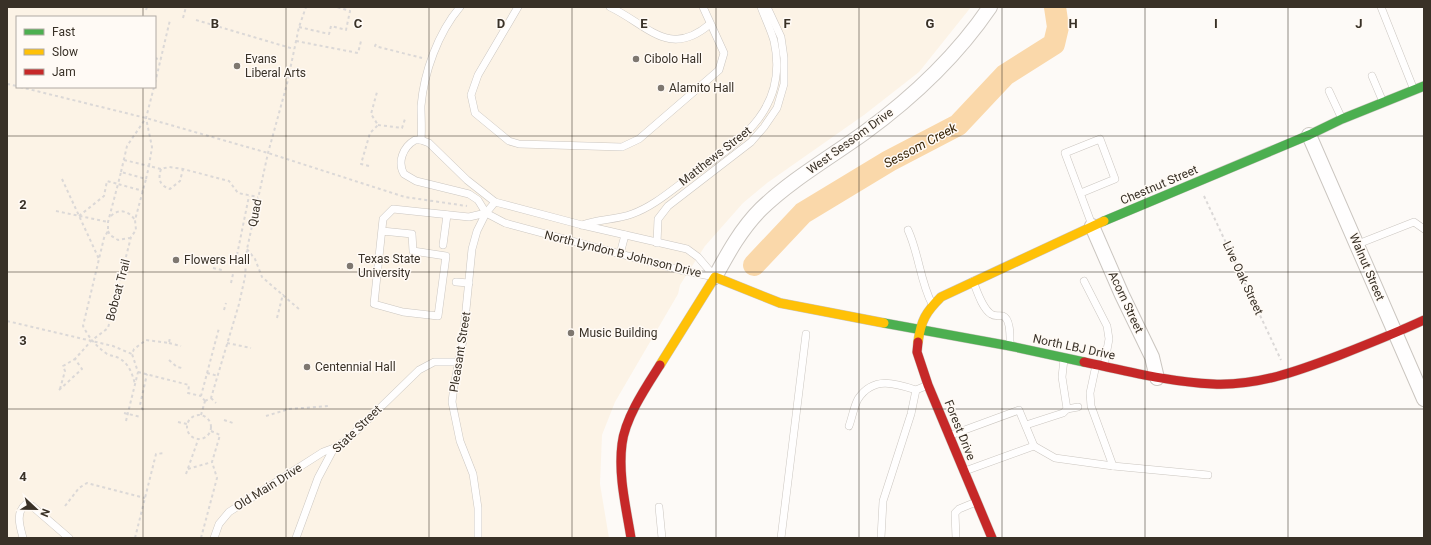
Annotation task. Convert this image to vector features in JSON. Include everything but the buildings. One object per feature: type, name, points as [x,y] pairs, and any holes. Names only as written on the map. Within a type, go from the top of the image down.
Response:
[{"type":"street","name":"West Sessom Drive","points":[[715,277],[734,243],[760,210],[774,197],[864,133],[916,92],[948,59],[990,7]]},
{"type":"street","name":"Chestnut Street","points":[[920,329],[926,312],[932,305],[941,297],[973,281],[1092,226],[1309,135],[1342,119],[1424,86]]},
{"type":"street","name":"Walnut Street","points":[[1309,135],[1358,244],[1395,334],[1424,399]]},
{"type":"street","name":"Acorn Street","points":[[1092,226],[1122,295],[1152,357],[1157,378]]},
{"type":"street","name":"North LBJ Drive","points":[[715,277],[745,291],[780,303],[1010,346],[1157,378],[1214,384],[1266,380],[1287,375],[1395,334],[1424,320]]},
{"type":"street","points":[[631,538],[621,472],[622,444],[625,431],[644,391],[715,277]]},
{"type":"street","name":"Forest Drive","points":[[920,329],[917,352],[928,385],[951,436],[976,502],[992,538]]},
{"type":"lane","points":[[421,140],[422,105],[427,77],[441,37],[449,20],[460,7]]},
{"type":"lane","points":[[518,7],[478,75],[471,95],[475,113],[509,141],[519,144],[622,147],[639,139],[719,70],[724,53],[703,7]]},
{"type":"lane","points":[[610,7],[657,35],[678,41],[697,36],[710,24]]},
{"type":"lane","name":"Matthews Street","points":[[582,225],[593,221],[607,220],[632,214],[649,206],[709,163],[743,136],[762,116],[770,100],[775,82],[777,62],[774,40],[761,7]]},
{"type":"lane","name":"Matthews Street","points":[[657,243],[658,219],[668,206],[751,142],[764,127],[777,108],[784,84],[784,58],[781,37],[768,7]]},
{"type":"lane","points":[[1381,7],[1414,90]]},
{"type":"lane","points":[[1372,76],[1383,102]]},
{"type":"lane","points":[[1330,91],[1342,119]]},
{"type":"lane","points":[[1080,193],[1115,179],[1100,139],[1066,153],[1080,193],[1092,226]]},
{"type":"lane","name":"North Lyndon B Johnson Drive","points":[[421,140],[429,143],[467,180],[495,202],[582,225],[687,249],[698,257],[715,277],[680,270],[504,223],[486,213],[478,200],[469,194],[416,181],[404,174],[400,165],[401,156],[410,143],[421,140]]},
{"type":"lane","name":"Pleasant Street","points":[[478,538],[478,508],[473,474],[460,442],[452,402],[463,340],[472,249],[476,231],[486,213],[495,202]]},
{"type":"lane","points":[[382,231],[412,234],[413,251],[446,256],[438,316],[403,312],[374,304],[383,219],[393,210],[469,217],[486,213]]},
{"type":"lane","points":[[443,245],[448,215]]},
{"type":"lane","points":[[1358,244],[1414,222],[1424,228]]},
{"type":"lane","points":[[908,230],[916,248],[926,292],[932,305]]},
{"type":"lane","points":[[620,254],[625,235]]},
{"type":"lane","points":[[973,281],[986,308],[991,314],[1003,316],[1007,319],[1011,336],[1010,346]]},
{"type":"lane","points":[[1084,281],[1107,326],[1109,339],[1090,393],[1091,406],[1113,466]]},
{"type":"lane","points":[[456,282],[469,283]]},
{"type":"lane","points":[[781,538],[806,334]]},
{"type":"lane","points":[[1064,358],[1062,377],[1067,409]]},
{"type":"lane","name":"State Street","points":[[296,538],[318,478],[334,448],[348,439],[419,370],[434,362],[458,362]]},
{"type":"lane","points":[[849,426],[858,399],[872,386],[885,382],[895,383],[916,390],[928,385]]},
{"type":"lane","points":[[880,538],[883,501],[911,414],[916,390]]},
{"type":"lane","points":[[1026,425],[1063,413],[1067,409],[1078,407]]},
{"type":"lane","points":[[951,436],[1019,410],[1034,446],[1054,458],[1113,466],[1208,475]]},
{"type":"lane","points":[[964,471],[1034,446]]},
{"type":"lane","name":"Old Main Drive","points":[[214,538],[219,524],[229,512],[323,452],[334,448]]},
{"type":"lane","points":[[956,538],[955,512],[958,509],[976,502]]},
{"type":"lane","points":[[23,538],[19,525],[19,515],[22,508],[26,504],[32,506],[69,538]]},
{"type":"lane","points":[[659,507],[662,538]]},
{"type":"path","points":[[183,18],[186,7]]},
{"type":"path","name":"Quad","points":[[212,398],[245,277],[247,249],[258,197],[299,27],[306,7]]},
{"type":"path","points":[[299,27],[329,34],[331,26],[346,30],[350,11],[337,7]]},
{"type":"path","points":[[156,79],[170,20]]},
{"type":"path","points":[[196,20],[294,49]]},
{"type":"path","points":[[296,41],[358,53],[360,40]]},
{"type":"path","points":[[376,44],[375,46],[422,58]]},
{"type":"path","points":[[156,58],[161,60]]},
{"type":"path","points":[[22,88],[146,118],[268,153],[406,197],[465,204],[470,207]]},
{"type":"path","name":"Bobcat Trail","points":[[75,359],[82,369],[59,390],[65,370],[63,366],[75,359],[91,341],[108,328],[131,237],[136,230],[135,220],[149,166],[152,147],[146,118],[154,88]]},
{"type":"path","points":[[377,92],[371,114],[378,124],[402,128],[405,119]]},
{"type":"path","points":[[135,384],[131,371],[126,363],[117,357],[109,355],[91,341],[82,326],[108,231],[108,222],[127,146],[146,118]]},
{"type":"path","points":[[369,166],[362,164],[370,133],[378,124]]},
{"type":"path","points":[[124,160],[161,169],[169,166],[229,181],[238,193],[258,197]]},
{"type":"path","points":[[161,169],[160,183],[164,187],[170,188],[180,181],[183,169]]},
{"type":"path","points":[[120,172],[146,179]]},
{"type":"path","points":[[62,179],[99,260]]},
{"type":"path","points":[[79,216],[104,196],[107,181],[143,190]]},
{"type":"path","name":"Live Oak Street","points":[[1198,182],[1287,375]]},
{"type":"path","points":[[237,255],[250,196]]},
{"type":"path","points":[[56,211],[108,222]]},
{"type":"path","points":[[110,217],[123,211],[132,216],[135,220]]},
{"type":"path","points":[[108,231],[110,235],[118,240],[131,237]]},
{"type":"path","points":[[247,249],[255,259],[262,277],[300,310]]},
{"type":"path","points":[[213,268],[222,270]]},
{"type":"path","points":[[231,282],[233,274]]},
{"type":"path","points":[[277,318],[283,294]]},
{"type":"path","points":[[224,310],[226,303]]},
{"type":"path","points":[[7,322],[113,346],[132,354]]},
{"type":"path","points":[[201,396],[219,328]]},
{"type":"path","points":[[169,343],[170,338]]},
{"type":"path","points":[[126,421],[138,372],[132,354],[134,349],[146,340],[181,346]]},
{"type":"path","points":[[227,343],[251,348]]},
{"type":"path","points":[[169,360],[178,367],[182,368]]},
{"type":"path","points":[[138,372],[189,385],[188,393],[201,396],[205,401]]},
{"type":"path","points":[[207,373],[218,376]]},
{"type":"path","points":[[143,410],[140,405],[147,374]]},
{"type":"path","points":[[205,401],[212,398],[216,403]]},
{"type":"path","points":[[201,415],[205,401]]},
{"type":"path","points":[[266,416],[289,409],[330,406]]},
{"type":"path","points":[[124,413],[141,417]]},
{"type":"path","points":[[201,415],[210,423],[211,431],[206,438],[198,440],[190,436],[187,429],[187,424],[191,418],[201,415]]},
{"type":"path","points":[[224,420],[233,423]]},
{"type":"path","points":[[178,422],[187,424]]},
{"type":"path","points":[[201,538],[217,478],[212,462],[220,435],[211,431]]},
{"type":"path","points":[[186,474],[190,458],[198,440]]},
{"type":"path","points":[[135,538],[156,454],[166,453]]},
{"type":"path","points":[[188,469],[212,462]]},
{"type":"path","points":[[65,506],[79,488],[87,483],[145,498]]},
{"type":"shaded area","name":"Texas State University","points":[[7,7],[971,7],[919,72],[864,115],[767,183],[743,203],[705,246],[680,285],[678,294],[615,402],[602,435],[600,484],[609,538],[7,538]]},
{"type":"waterway","name":"Sessom Creek","points":[[754,265],[803,213],[889,161],[958,125],[1005,75],[1054,44],[1058,27],[1055,7]]},
{"type":"traffic: fast","points":[[1104,221],[1309,135],[1342,119],[1424,86]]},
{"type":"traffic: fast","points":[[884,323],[1010,346],[1084,362]]},
{"type":"traffic: slow","points":[[918,342],[925,317],[941,297],[1104,221]]},
{"type":"traffic: slow","points":[[660,365],[715,277],[780,303],[884,323]]},
{"type":"traffic: jam","points":[[1084,362],[1148,376],[1180,381],[1213,384],[1246,383],[1309,367],[1372,343],[1424,320]]},
{"type":"traffic: jam","points":[[918,342],[917,352],[928,385],[992,538]]},
{"type":"traffic: jam","points":[[631,538],[622,479],[622,444],[627,424],[632,413],[660,365]]},
{"type":"place","name":"Cibolo Hall","points":[[636,59]]},
{"type":"place","name":"Evans Liberal Arts","points":[[237,66]]},
{"type":"place","name":"Alamito Hall","points":[[661,88]]},
{"type":"place","name":"Flowers Hall","points":[[176,260]]},
{"type":"place","name":"Texas State University","points":[[350,266]]},
{"type":"place","name":"Music Building","points":[[571,333]]},
{"type":"place","name":"Centennial Hall","points":[[307,367]]}]
